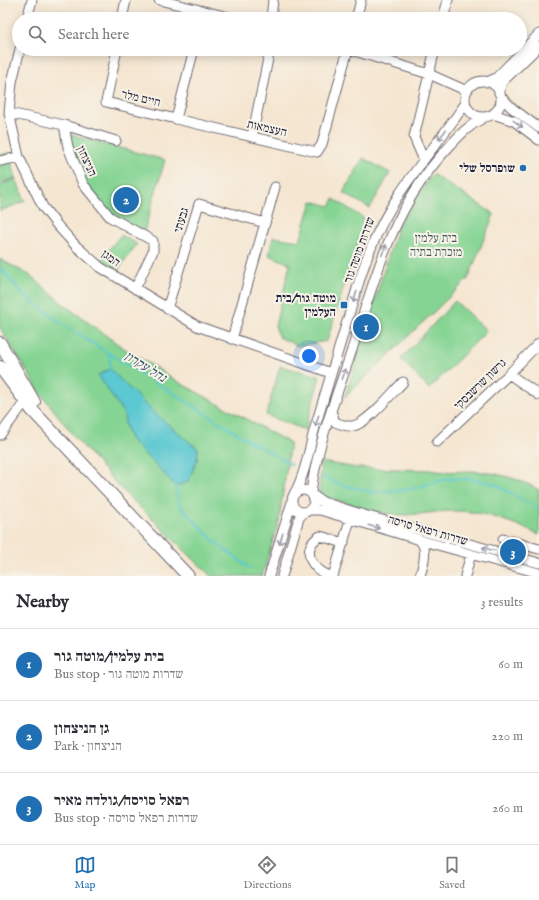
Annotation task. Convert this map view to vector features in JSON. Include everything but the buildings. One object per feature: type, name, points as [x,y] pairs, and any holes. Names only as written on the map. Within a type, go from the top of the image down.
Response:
[{"type":"main road","points":[[0,343],[29,395],[56,437]]},
{"type":"main road","points":[[0,367],[25,402],[56,437],[188,576]]},
{"type":"street","points":[[29,12],[32,0]]},
{"type":"street","points":[[123,12],[126,0]]},
{"type":"street","points":[[159,0],[194,12]]},
{"type":"street","points":[[272,12],[273,0]]},
{"type":"street","points":[[358,12],[361,0]]},
{"type":"street","points":[[445,12],[448,0]]},
{"type":"street","points":[[527,46],[539,34]]},
{"type":"street","points":[[489,116],[499,107],[502,82],[539,46]]},
{"type":"street","name":"המגן","points":[[18,56],[12,82],[9,118],[19,157],[43,206],[57,225],[76,246],[100,267],[197,326],[331,373]]},
{"type":"street","name":"חיים מלר","points":[[116,56],[106,102],[176,119]]},
{"type":"street","points":[[176,119],[192,56]]},
{"type":"street","points":[[252,137],[269,56]]},
{"type":"street","name":"העצמאות","points":[[176,119],[317,152],[322,144],[346,56]]},
{"type":"street","name":"העצמאות","points":[[371,56],[429,74],[467,91]]},
{"type":"street","points":[[423,158],[414,137],[433,56]]},
{"type":"street","points":[[518,56],[496,78],[487,82],[475,83],[467,91],[465,104],[472,114],[514,121],[539,140]]},
{"type":"street","points":[[487,82],[493,85],[512,108],[539,128]]},
{"type":"street","name":"שדרות מוטה גור","points":[[270,576],[293,498],[301,481],[307,454],[331,373],[370,249],[382,220],[398,194],[423,158],[465,104]]},
{"type":"street","name":"שדרות מוטה גור","points":[[312,494],[323,440],[331,411],[383,253],[396,221],[409,198],[436,161],[468,126],[489,116]]},
{"type":"street","points":[[0,125],[9,118]]},
{"type":"street","name":"הניצחון","points":[[9,118],[64,125],[116,141]]},
{"type":"street","name":"הניצחון","points":[[64,125],[68,147],[83,184],[110,217],[153,241],[153,251],[135,289]]},
{"type":"street","points":[[0,160],[19,157]]},
{"type":"street","points":[[232,339],[275,187]]},
{"type":"street","name":"גבעתי","points":[[167,309],[199,204],[265,223]]},
{"type":"street","name":"גרשון שרשבסקי","points":[[437,442],[510,374],[539,343]]},
{"type":"street","points":[[510,374],[539,395]]},
{"type":"street","points":[[331,411],[335,422],[352,427],[362,423],[403,382]]},
{"type":"street","points":[[0,435],[25,402]]},
{"type":"street","points":[[323,440],[331,428],[341,424]]},
{"type":"street","points":[[282,576],[299,518],[314,505],[312,494],[304,489],[293,498],[296,509],[307,511]]},
{"type":"street","name":"שדרות רפאל סויסה","points":[[312,494],[323,502],[364,515],[539,563]]},
{"type":"street","name":"שדרות רפאל סויסה","points":[[307,511],[320,510],[440,546],[539,572]]},
{"type":"street","points":[[344,543],[320,536],[315,539],[308,550],[309,558],[313,566],[331,576],[344,543],[350,520]]},
{"type":"street","points":[[503,539],[539,549]]},
{"type":"street","points":[[419,540],[423,543],[424,560]]},
{"type":"street","points":[[420,576],[424,560],[428,553],[440,546]]},
{"type":"street","points":[[526,559],[529,546]]},
{"type":"street","points":[[465,576],[471,554]]},
{"type":"green space","points":[[68,134],[165,160],[144,232],[113,217],[84,182]]},
{"type":"green space","points":[[9,153],[16,178],[0,183],[0,155]]},
{"type":"green space","points":[[363,158],[390,173],[370,208],[343,193]]},
{"type":"green space","name":"בית עלמין מזכרת בתיה","points":[[432,174],[494,214],[468,279],[345,397],[398,225]]},
{"type":"green space","points":[[16,179],[25,201],[0,211],[0,185]]},
{"type":"green space","points":[[334,199],[365,219],[327,341],[298,346],[279,337],[275,326],[290,264],[269,255],[273,237],[300,241],[312,201],[330,206]]},
{"type":"green space","points":[[121,235],[137,244],[118,270],[100,260]]},
{"type":"green space","points":[[0,259],[31,276],[62,303],[119,345],[182,384],[290,443],[279,521],[262,576],[211,576],[120,488],[74,436],[41,394],[0,328]]},
{"type":"green space","points":[[455,301],[487,331],[429,389],[401,359]]},
{"type":"green space","points":[[280,366],[320,376],[305,430],[266,415]]},
{"type":"green space","points":[[321,462],[358,468],[430,470],[445,472],[470,471],[497,474],[515,479],[539,490],[539,535],[498,518],[465,511],[398,515],[363,508],[319,495]]},
{"type":"water","points":[[110,369],[154,413],[198,449],[197,460],[188,482],[176,486],[130,439],[125,424],[124,414],[98,375]]},
{"type":"waterway","name":"נחל עקרון","points":[[0,268],[25,296],[62,324],[246,439],[292,465]]},
{"type":"waterway","points":[[109,353],[111,372]]},
{"type":"waterway","name":"נחל עקרון","points":[[323,477],[342,485],[372,492],[408,490],[447,479],[469,479],[494,484],[539,509]]},
{"type":"waterway","points":[[175,485],[180,506],[216,543],[251,569]]},
{"type":"place","name":"שופרסל שלי","points":[[523,168]]},
{"type":"place","name":"גן הניצחון","points":[[126,200]]},
{"type":"place","name":"מוטה גור/בית העלמין","points":[[344,305]]},
{"type":"place","name":"בית עלמין/מוטה גור","points":[[366,327]]},
{"type":"place","name":"רפאל סויסה/גולדה מאיר","points":[[513,552]]}]
